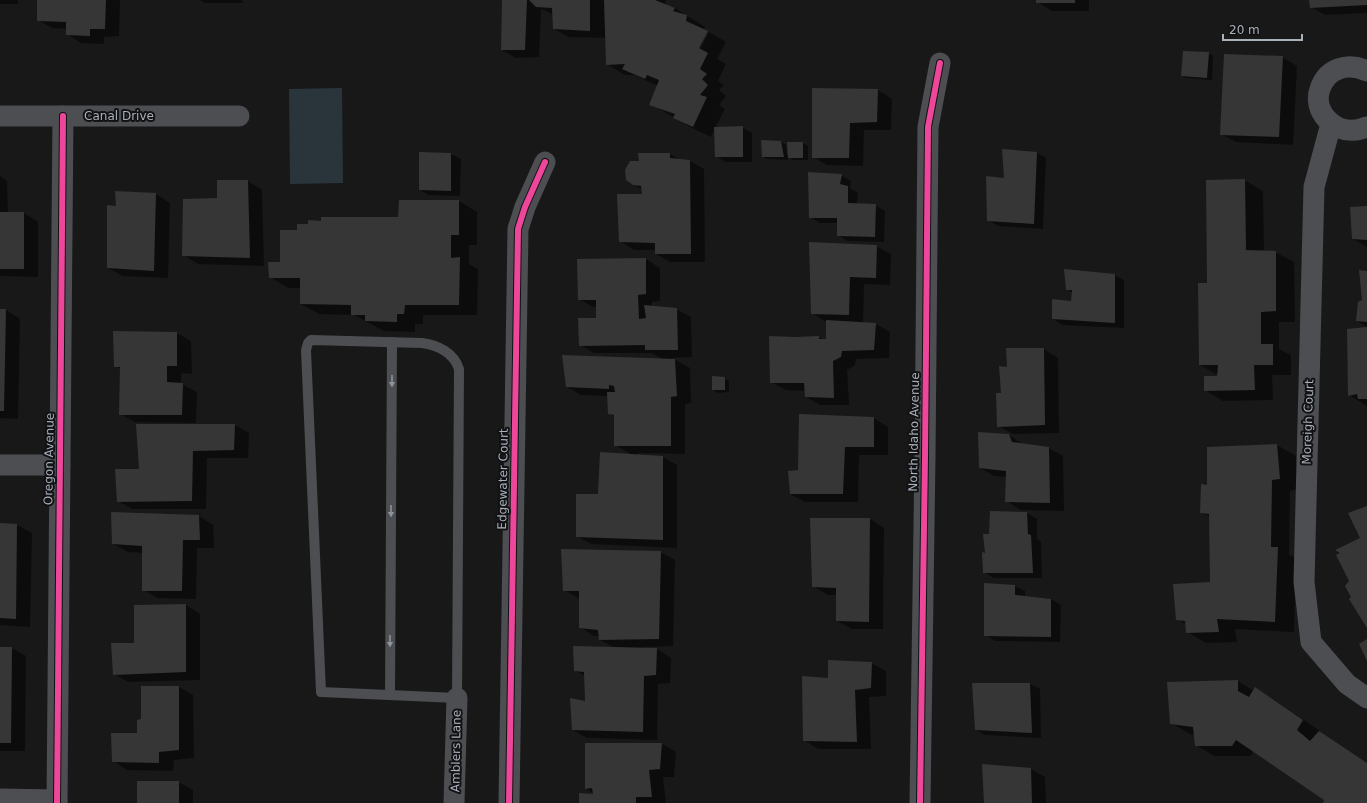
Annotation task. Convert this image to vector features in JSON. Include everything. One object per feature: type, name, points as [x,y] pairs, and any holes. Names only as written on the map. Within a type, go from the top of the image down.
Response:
[{"type":"street","name":"North Idaho Avenue","points":[[920,803],[928,127],[940,63]]},
{"type":"street","points":[[1367,71],[1359,67],[1346,66],[1334,70],[1325,79],[1319,90],[1319,103],[1323,115],[1331,124],[1342,130],[1355,130],[1367,127]]},
{"type":"street","name":"Canal Drive","points":[[0,116],[239,116]]},
{"type":"street","name":"Oregon Avenue","points":[[57,801],[63,116]]},
{"type":"street","name":"Moreigh Court","points":[[1331,124],[1314,187],[1304,582],[1311,642],[1347,684],[1367,698]]},
{"type":"street","name":"Edgewater Court","points":[[509,803],[518,229],[525,207],[545,162]]},
{"type":"street","points":[[0,465],[60,465]]},
{"type":"street","name":"Amblers Lane","points":[[454,803],[457,698]]},
{"type":"street","points":[[0,799],[57,801]]},
{"type":"lane","points":[[311,340],[392,342],[432,344],[442,348],[451,356],[459,369],[457,698],[321,692],[306,350],[308,343],[311,340]]},
{"type":"lane","points":[[390,695],[392,342]]},
{"type":"shaded area","points":[[342,88],[343,183],[290,184],[289,89]]},
{"type":"building","points":[[37,0],[106,0],[105,29],[90,29],[90,36],[66,35],[66,22],[37,21]]},
{"type":"building","points":[[502,0],[527,0],[525,50],[501,50]]},
{"type":"building","points":[[529,0],[590,0],[590,31],[553,29],[552,8],[536,7]]},
{"type":"building","points":[[604,0],[655,0],[675,8],[673,11],[687,15],[686,21],[708,31],[699,48],[708,53],[700,69],[707,74],[702,79],[708,85],[700,95],[707,97],[693,127],[673,118],[675,114],[649,105],[659,80],[647,75],[645,79],[622,69],[625,64],[606,65]]},
{"type":"building","points":[[1036,0],[1075,0],[1075,3],[1036,3]]},
{"type":"building","points":[[1309,0],[1367,0],[1367,5],[1310,8]]},
{"type":"building","points":[[1183,51],[1209,52],[1207,78],[1181,76]]},
{"type":"building","points":[[1224,54],[1283,56],[1279,137],[1220,135]]},
{"type":"building","points":[[812,88],[878,89],[877,122],[850,123],[849,158],[812,158]]},
{"type":"building","points":[[743,126],[743,157],[715,157],[714,127]]},
{"type":"building","points":[[761,140],[781,141],[784,157],[762,157]]},
{"type":"building","points":[[787,142],[803,142],[803,158],[788,158]]},
{"type":"building","points":[[1002,149],[1037,152],[1034,224],[987,221],[986,176],[1004,178]]},
{"type":"building","points":[[419,152],[451,153],[451,191],[419,190]]},
{"type":"building","points":[[638,153],[670,153],[670,158],[690,160],[691,254],[655,254],[655,243],[619,242],[617,194],[642,194],[641,186],[633,185],[626,180],[625,170],[630,161],[639,161]]},
{"type":"building","points":[[808,172],[842,174],[840,184],[848,186],[848,203],[876,204],[875,237],[837,236],[837,218],[809,218]]},
{"type":"building","points":[[1245,179],[1246,250],[1276,251],[1276,311],[1261,312],[1261,344],[1273,344],[1273,365],[1254,365],[1255,390],[1204,391],[1204,376],[1217,376],[1218,365],[1199,365],[1198,283],[1207,283],[1206,180]]},
{"type":"building","points":[[217,180],[248,180],[250,258],[182,256],[183,199],[217,198]]},
{"type":"building","points":[[115,191],[156,193],[154,271],[107,268],[107,205],[116,206]]},
{"type":"building","points":[[399,200],[459,200],[459,235],[451,235],[451,258],[460,257],[459,305],[405,305],[404,314],[397,314],[397,322],[365,321],[365,315],[351,315],[351,305],[300,304],[300,278],[269,278],[268,262],[280,262],[280,230],[297,230],[297,224],[308,224],[308,220],[321,221],[321,217],[398,217]]},
{"type":"building","points":[[1367,206],[1367,240],[1352,239],[1350,207]]},
{"type":"building","points":[[0,212],[24,212],[24,269],[0,269]]},
{"type":"building","points":[[809,242],[877,245],[876,278],[850,277],[849,315],[811,314]]},
{"type":"building","points":[[646,258],[646,294],[638,295],[639,319],[646,318],[644,305],[677,308],[678,350],[645,350],[645,345],[579,346],[578,318],[596,318],[596,300],[578,300],[577,259]]},
{"type":"building","points":[[1064,269],[1115,274],[1115,323],[1052,319],[1052,299],[1071,301],[1072,290],[1066,290]]},
{"type":"building","points":[[1359,270],[1367,271],[1367,322],[1356,321],[1358,302],[1362,300]]},
{"type":"building","points":[[0,309],[6,309],[4,411],[0,411]]},
{"type":"building","points":[[826,320],[876,323],[874,350],[842,351],[841,357],[833,361],[834,398],[805,397],[804,383],[770,383],[769,336],[819,336],[819,339],[826,339]]},
{"type":"building","points":[[1367,327],[1367,399],[1358,399],[1357,394],[1348,396],[1347,329]]},
{"type":"building","points":[[113,331],[177,332],[177,366],[167,366],[167,382],[183,383],[182,415],[119,415],[120,367],[114,367]]},
{"type":"building","points":[[1006,348],[1044,348],[1045,425],[997,427],[996,393],[1001,393],[999,366],[1007,367]]},
{"type":"building","points":[[562,355],[675,359],[677,396],[671,397],[671,446],[614,446],[614,415],[608,414],[607,392],[615,392],[614,386],[609,385],[609,389],[566,387]]},
{"type":"building","points":[[712,376],[725,377],[725,390],[712,390]]},
{"type":"building","points":[[799,414],[874,417],[874,447],[845,447],[843,494],[790,494],[788,471],[798,470]]},
{"type":"building","points":[[136,424],[235,424],[234,450],[193,451],[192,501],[117,502],[115,469],[139,469]]},
{"type":"building","points":[[978,432],[1009,434],[1012,442],[1049,447],[1050,503],[1005,502],[1006,471],[979,468]]},
{"type":"building","points":[[1277,444],[1280,479],[1272,480],[1271,547],[1278,547],[1275,622],[1217,619],[1219,632],[1186,633],[1185,621],[1176,620],[1173,584],[1210,582],[1209,514],[1200,513],[1201,484],[1207,485],[1207,447]]},
{"type":"building","points":[[600,452],[663,456],[663,540],[576,537],[576,494],[598,494]]},
{"type":"building","points":[[1367,506],[1367,628],[1349,599],[1351,597],[1345,586],[1349,581],[1336,555],[1340,553],[1335,550],[1360,538],[1348,513]]},
{"type":"building","points":[[990,511],[1027,512],[1028,534],[1031,535],[1033,573],[983,573],[982,552],[985,553],[983,534],[989,534]]},
{"type":"building","points":[[111,512],[199,515],[200,540],[183,540],[182,591],[142,591],[142,546],[112,544]]},
{"type":"building","points":[[810,518],[870,518],[869,622],[836,621],[836,588],[812,587]]},
{"type":"building","points":[[0,523],[17,524],[16,619],[0,618]]},
{"type":"building","points":[[561,549],[661,551],[659,639],[599,640],[598,630],[579,628],[579,591],[563,591]]},
{"type":"building","points":[[984,583],[1015,585],[1015,595],[1051,599],[1051,637],[984,636]]},
{"type":"building","points":[[186,604],[186,672],[113,675],[111,643],[134,643],[134,605]]},
{"type":"building","points":[[1367,639],[1367,661],[1359,644]]},
{"type":"building","points":[[573,646],[657,648],[656,675],[644,676],[643,732],[572,730],[570,698],[585,701],[584,672],[574,671]]},
{"type":"building","points":[[0,647],[12,647],[11,743],[0,743]]},
{"type":"building","points":[[828,660],[872,662],[871,688],[855,690],[857,742],[803,741],[802,676],[828,678]]},
{"type":"building","points":[[1238,680],[1238,691],[1249,697],[1255,687],[1303,720],[1297,730],[1310,741],[1319,731],[1367,763],[1367,803],[1323,803],[1324,800],[1236,740],[1232,746],[1195,746],[1193,727],[1170,724],[1167,682]]},
{"type":"building","points":[[972,683],[1030,683],[1032,733],[975,730]]},
{"type":"building","points":[[141,686],[179,686],[179,750],[159,752],[159,763],[112,762],[111,733],[137,733],[137,720],[141,719]]},
{"type":"building","points":[[585,743],[662,743],[660,769],[649,770],[652,797],[636,797],[636,803],[579,803],[579,793],[593,794],[592,788],[585,789]]},
{"type":"building","points":[[982,764],[1031,768],[1032,803],[984,803]]},
{"type":"building","points":[[137,781],[179,781],[179,803],[137,803]]},
{"type":"cycle path","points":[[920,803],[928,127],[940,63]]},
{"type":"cycle path","points":[[57,803],[63,116]]},
{"type":"cycle path","points":[[509,803],[518,229],[525,207],[545,162]]}]
